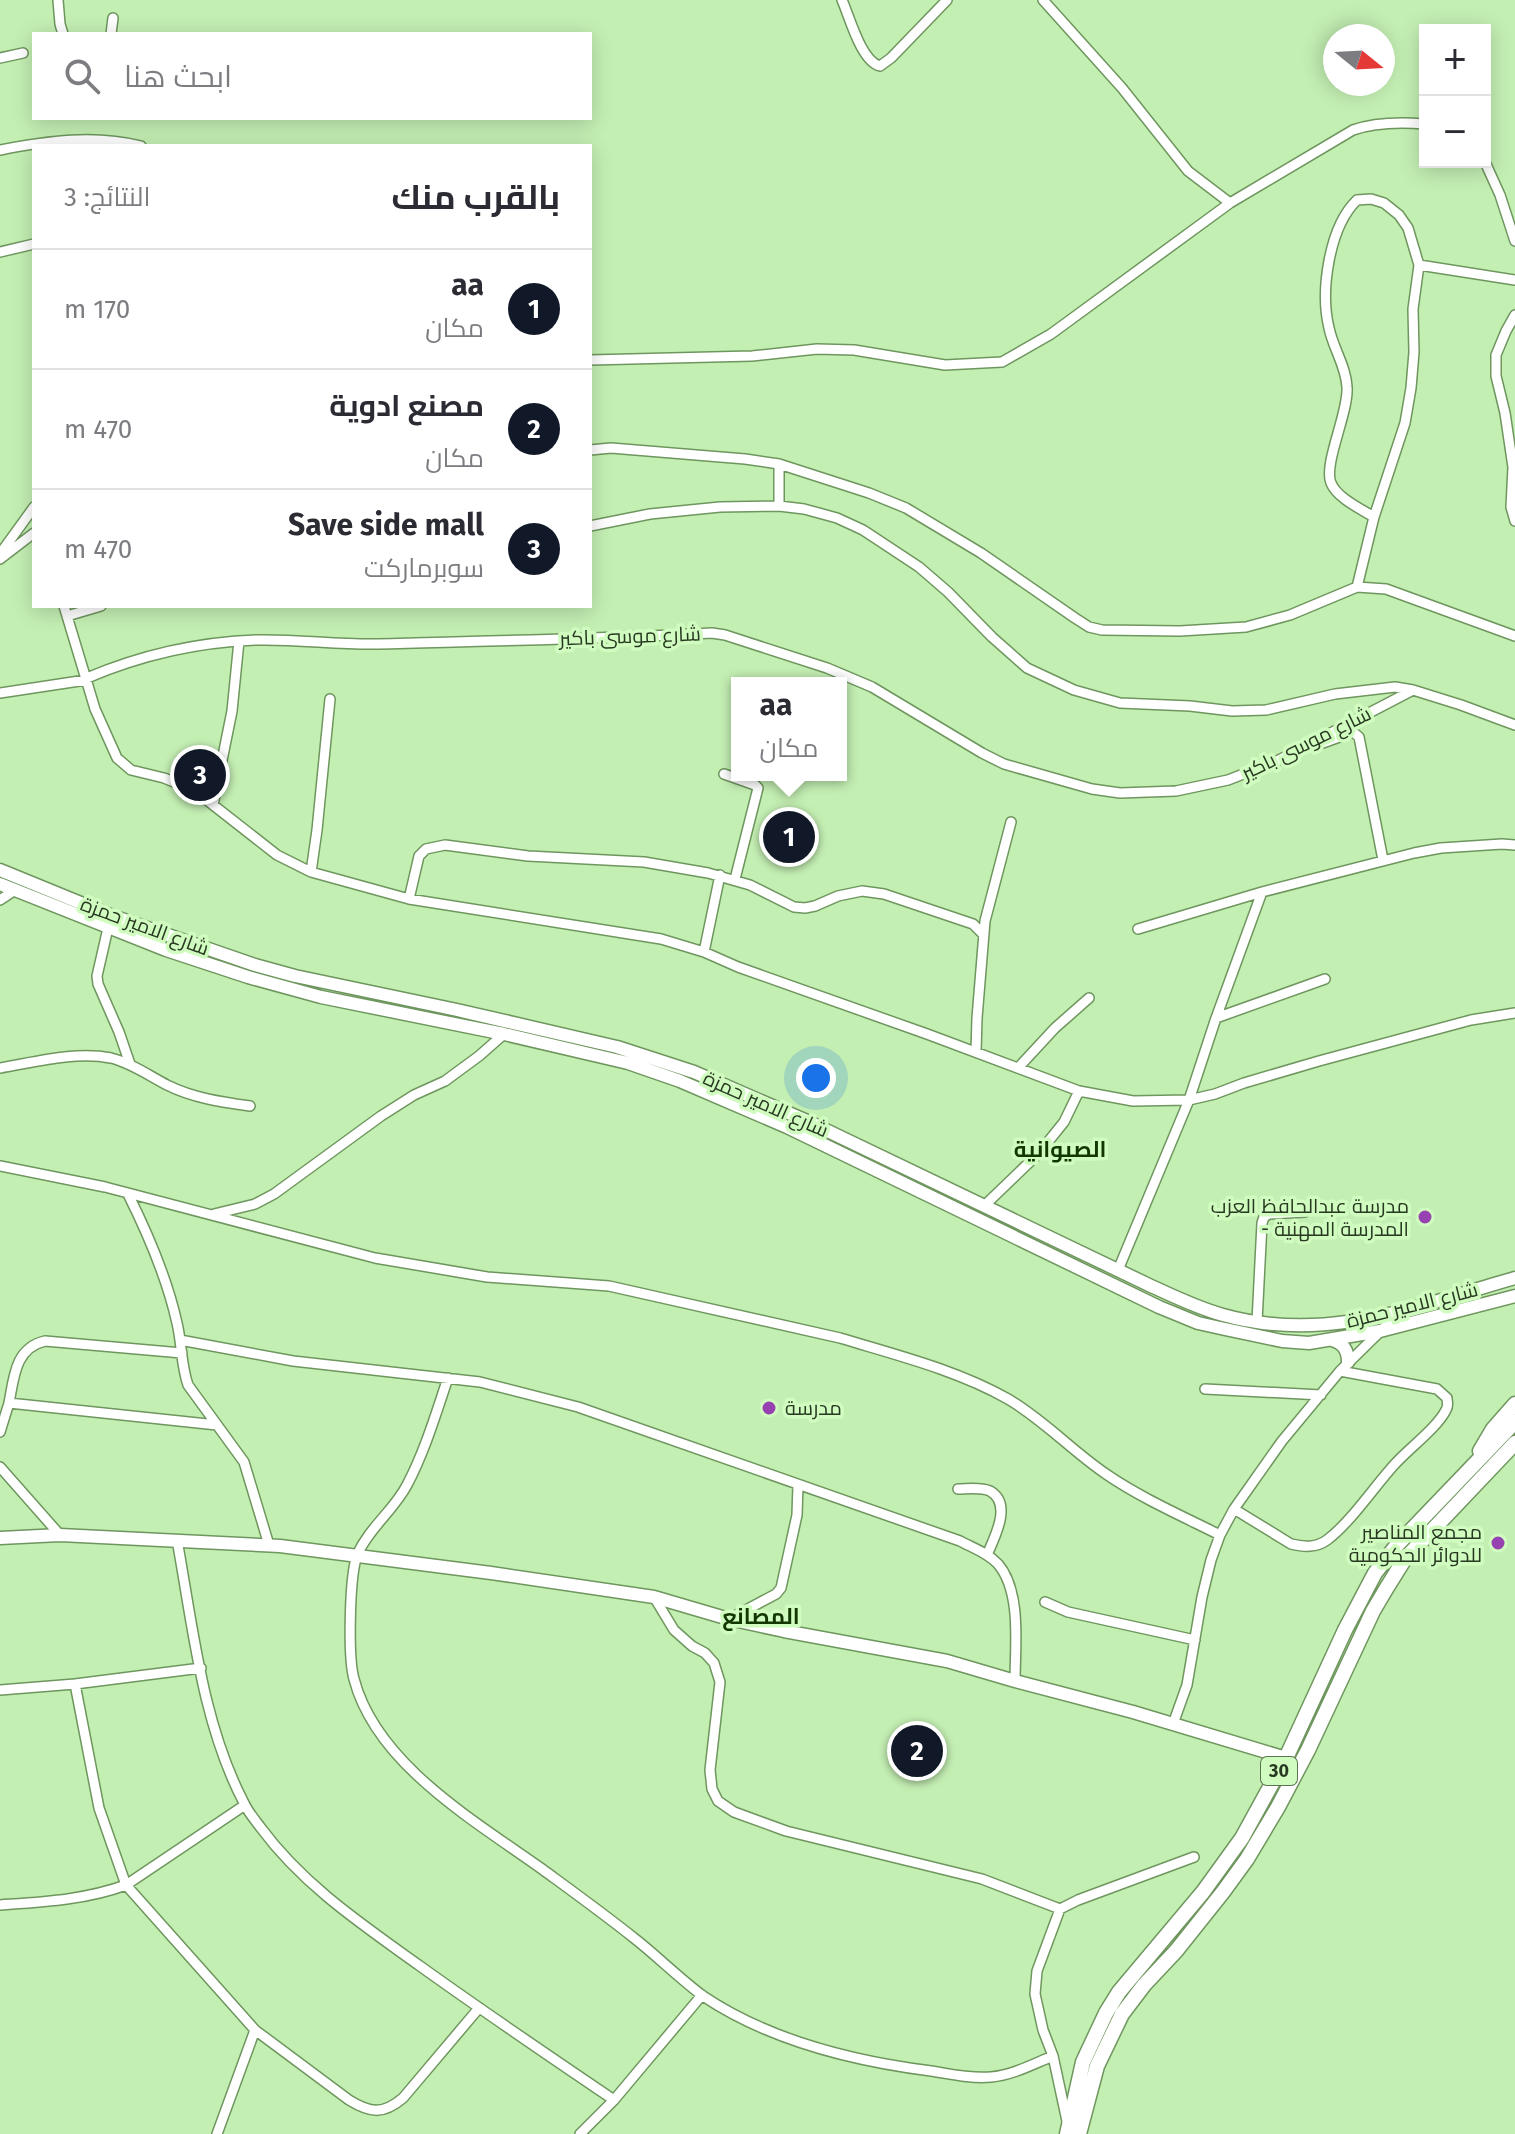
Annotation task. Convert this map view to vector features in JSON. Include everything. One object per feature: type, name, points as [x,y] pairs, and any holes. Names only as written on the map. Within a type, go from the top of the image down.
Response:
[{"type":"main road","name":"شارع الامير حمزة","points":[[0,870],[110,915],[255,965],[617,1047],[694,1072],[807,1121],[1193,1305],[1223,1315],[1288,1326],[1353,1322],[1400,1312],[1515,1278]]},
{"type":"main road","name":"شارع الامير حمزة","points":[[0,884],[208,966],[321,997],[628,1063],[787,1127],[1180,1316],[1225,1329],[1282,1341],[1309,1343],[1380,1331],[1515,1296]]},
{"type":"main road","points":[[411,1016],[414,1001]]},
{"type":"main road","points":[[1444,1298],[1448,1314]]},
{"type":"main road","points":[[1332,1340],[1343,1345],[1348,1356],[1344,1367]]},
{"type":"main road","points":[[1473,1465],[1493,1429],[1515,1404]]},
{"type":"main road","name":"30","points":[[1072,2132],[1083,2062],[1106,2013],[1119,1992],[1203,1892],[1242,1838],[1286,1758],[1375,1573],[1397,1545],[1515,1422]]},
{"type":"main road","name":"30","points":[[1072,2132],[1097,2066],[1122,2014],[1176,1951],[1247,1859],[1308,1750],[1373,1611],[1404,1560],[1515,1443]]},
{"type":"main road","points":[[0,1538],[60,1535],[269,1545],[654,1597],[729,1619],[947,1661],[1286,1758]]},
{"type":"street","points":[[58,0],[62,32]]},
{"type":"street","points":[[842,0],[865,55],[872,64],[880,66],[947,0]]},
{"type":"street","points":[[1043,0],[1122,88],[1188,171],[1230,203]]},
{"type":"street","points":[[111,32],[113,18]]},
{"type":"street","points":[[0,58],[23,53]]},
{"type":"street","points":[[592,360],[752,356],[817,349],[854,350],[945,365],[1002,362],[1051,334],[1230,203],[1353,130],[1366,125],[1419,124]]},
{"type":"street","points":[[40,144],[73,139],[118,140],[133,144]]},
{"type":"street","points":[[0,150],[32,145]]},
{"type":"street","points":[[1488,168],[1515,241]]},
{"type":"street","points":[[1357,587],[1374,517],[1405,423],[1411,388],[1413,309],[1419,265],[1408,228],[1399,215],[1384,203],[1371,199],[1357,200],[1348,209],[1339,229],[1329,262],[1326,311],[1348,388],[1330,476],[1331,485],[1341,496],[1374,517]]},
{"type":"street","points":[[0,252],[32,244]]},
{"type":"street","points":[[1419,265],[1515,280]]},
{"type":"street","points":[[1514,317],[1496,355],[1496,376],[1513,467],[1511,507],[1515,521]]},
{"type":"street","points":[[592,450],[611,448],[779,464],[869,493],[906,508],[981,553],[1089,627],[1102,630],[1180,631],[1246,627],[1290,615],[1357,587],[1386,589],[1515,636]]},
{"type":"street","points":[[779,464],[779,506]]},
{"type":"street","points":[[592,526],[650,514],[720,507],[779,506],[826,515],[863,530],[919,567],[1027,668],[1074,690],[1120,703],[1232,711],[1266,710],[1335,694],[1395,687],[1461,705],[1515,725]]},
{"type":"street","points":[[0,556],[32,510]]},
{"type":"street","points":[[0,556],[32,534]]},
{"type":"street","points":[[87,608],[66,611],[86,680],[117,758],[131,770],[194,790],[277,855],[311,872],[409,899],[661,939],[704,952],[1079,1091],[1133,1101],[1189,1100],[1471,1020],[1515,1013]]},
{"type":"street","name":"شارع موسى باكير","points":[[0,693],[86,680],[103,670],[145,656],[239,641],[351,644],[494,642],[712,633],[827,668],[872,687],[1004,764],[1092,789],[1120,793],[1176,791],[1228,780],[1277,761],[1413,690]]},
{"type":"street","points":[[213,805],[232,711],[239,641]]},
{"type":"street","points":[[311,872],[330,699]]},
{"type":"street","points":[[1307,745],[1353,732],[1359,737],[1383,860]]},
{"type":"street","points":[[724,774],[731,776]]},
{"type":"street","points":[[735,879],[758,788],[744,781]]},
{"type":"street","points":[[976,1052],[984,935],[1011,822]]},
{"type":"street","points":[[409,899],[419,856],[426,849],[439,845],[528,856],[644,862],[720,875],[794,907],[815,906],[838,896],[862,891],[884,894],[973,924],[984,935]]},
{"type":"street","points":[[1138,929],[1383,860],[1441,848],[1515,845]]},
{"type":"street","points":[[704,952],[720,875]]},
{"type":"street","points":[[0,900],[15,890]]},
{"type":"street","points":[[1118,1270],[1189,1100],[1262,892]]},
{"type":"street","points":[[108,928],[98,984],[130,1064]]},
{"type":"street","points":[[1216,1018],[1325,979]]},
{"type":"street","points":[[1018,1068],[1055,1028],[1089,998]]},
{"type":"street","points":[[212,1214],[255,1204],[274,1194],[381,1116],[414,1095],[445,1081],[504,1034]]},
{"type":"street","points":[[0,1068],[43,1060],[93,1056],[130,1064],[193,1096],[250,1106]]},
{"type":"street","points":[[984,1206],[1039,1153],[1064,1122],[1079,1091]]},
{"type":"street","points":[[0,1166],[79,1181],[338,1249],[428,1268],[487,1277],[609,1286],[840,1338],[900,1356],[949,1373],[1007,1399],[1032,1415],[1103,1473],[1220,1535]]},
{"type":"street","points":[[128,1194],[159,1259],[176,1317],[188,1385],[244,1462],[269,1545]]},
{"type":"street","points":[[1257,1322],[1264,1217],[1305,1212]]},
{"type":"street","points":[[1173,1724],[1187,1685],[1202,1597],[1220,1535],[1234,1509],[1282,1441],[1344,1367],[1400,1312]]},
{"type":"street","points":[[180,1340],[293,1361],[480,1382],[578,1407],[960,1541],[987,1555],[998,1564],[1008,1580],[1013,1597],[1015,1681]]},
{"type":"street","points":[[0,1432],[16,1369],[27,1347],[36,1343],[45,1341],[182,1353]]},
{"type":"street","points":[[1234,1509],[1291,1544],[1308,1547],[1326,1541],[1446,1410],[1447,1398],[1437,1389],[1344,1367]]},
{"type":"street","points":[[448,1378],[408,1483],[356,1556],[351,1608],[351,1661],[354,1678],[371,1721],[388,1744],[448,1802],[633,1937],[702,1995],[755,2025],[845,2056],[891,2066],[982,2078],[1011,2074],[1053,2056]]},
{"type":"street","points":[[1205,1389],[1321,1395]]},
{"type":"street","points":[[9,1403],[217,1425]]},
{"type":"street","points":[[0,1467],[60,1535]]},
{"type":"street","points":[[729,1619],[776,1594],[781,1588],[797,1515],[798,1485]]},
{"type":"street","points":[[958,1489],[986,1489],[996,1497],[1002,1516],[987,1555]]},
{"type":"street","points":[[177,1540],[201,1668],[226,1764],[245,1805],[286,1859],[356,1920],[614,2100]]},
{"type":"street","points":[[654,1597],[674,1630],[714,1663],[720,1682],[710,1770],[712,1789],[718,1801],[734,1812],[786,1831],[982,1879],[1060,1909]]},
{"type":"street","points":[[1045,1602],[1068,1612],[1195,1640]]},
{"type":"street","points":[[0,1690],[201,1668]]},
{"type":"street","points":[[75,1684],[99,1808],[126,1885],[255,2030],[349,2100],[376,2111],[393,2106],[403,2098],[479,2008]]},
{"type":"street","points":[[0,1905],[79,1897],[126,1885],[245,1805]]},
{"type":"street","points":[[1072,2132],[1037,2005],[1035,1982],[1060,1909],[1194,1857]]},
{"type":"street","points":[[580,2134],[614,2100],[702,1995]]},
{"type":"street","points":[[217,2134],[255,2030]]},
{"type":"place","name":"Save side mall","points":[[200,775]]},
{"type":"place","name":"aa","points":[[789,837]]},
{"type":"place","name":"مدرسة عبدالحافظ العزب - المدرسة المهنية","points":[[1425,1217]]},
{"type":"place","name":"مدرسة","points":[[769,1408]]},
{"type":"place","name":"مجمع المناصير للدوائر الحكومية","points":[[1498,1543]]},
{"type":"place","name":"مصنع ادوية","points":[[917,1751]]},
{"type":"district","name":"الصيوانية","points":[[1060,1149]]},
{"type":"district","name":"المصانع","points":[[761,1616]]}]
